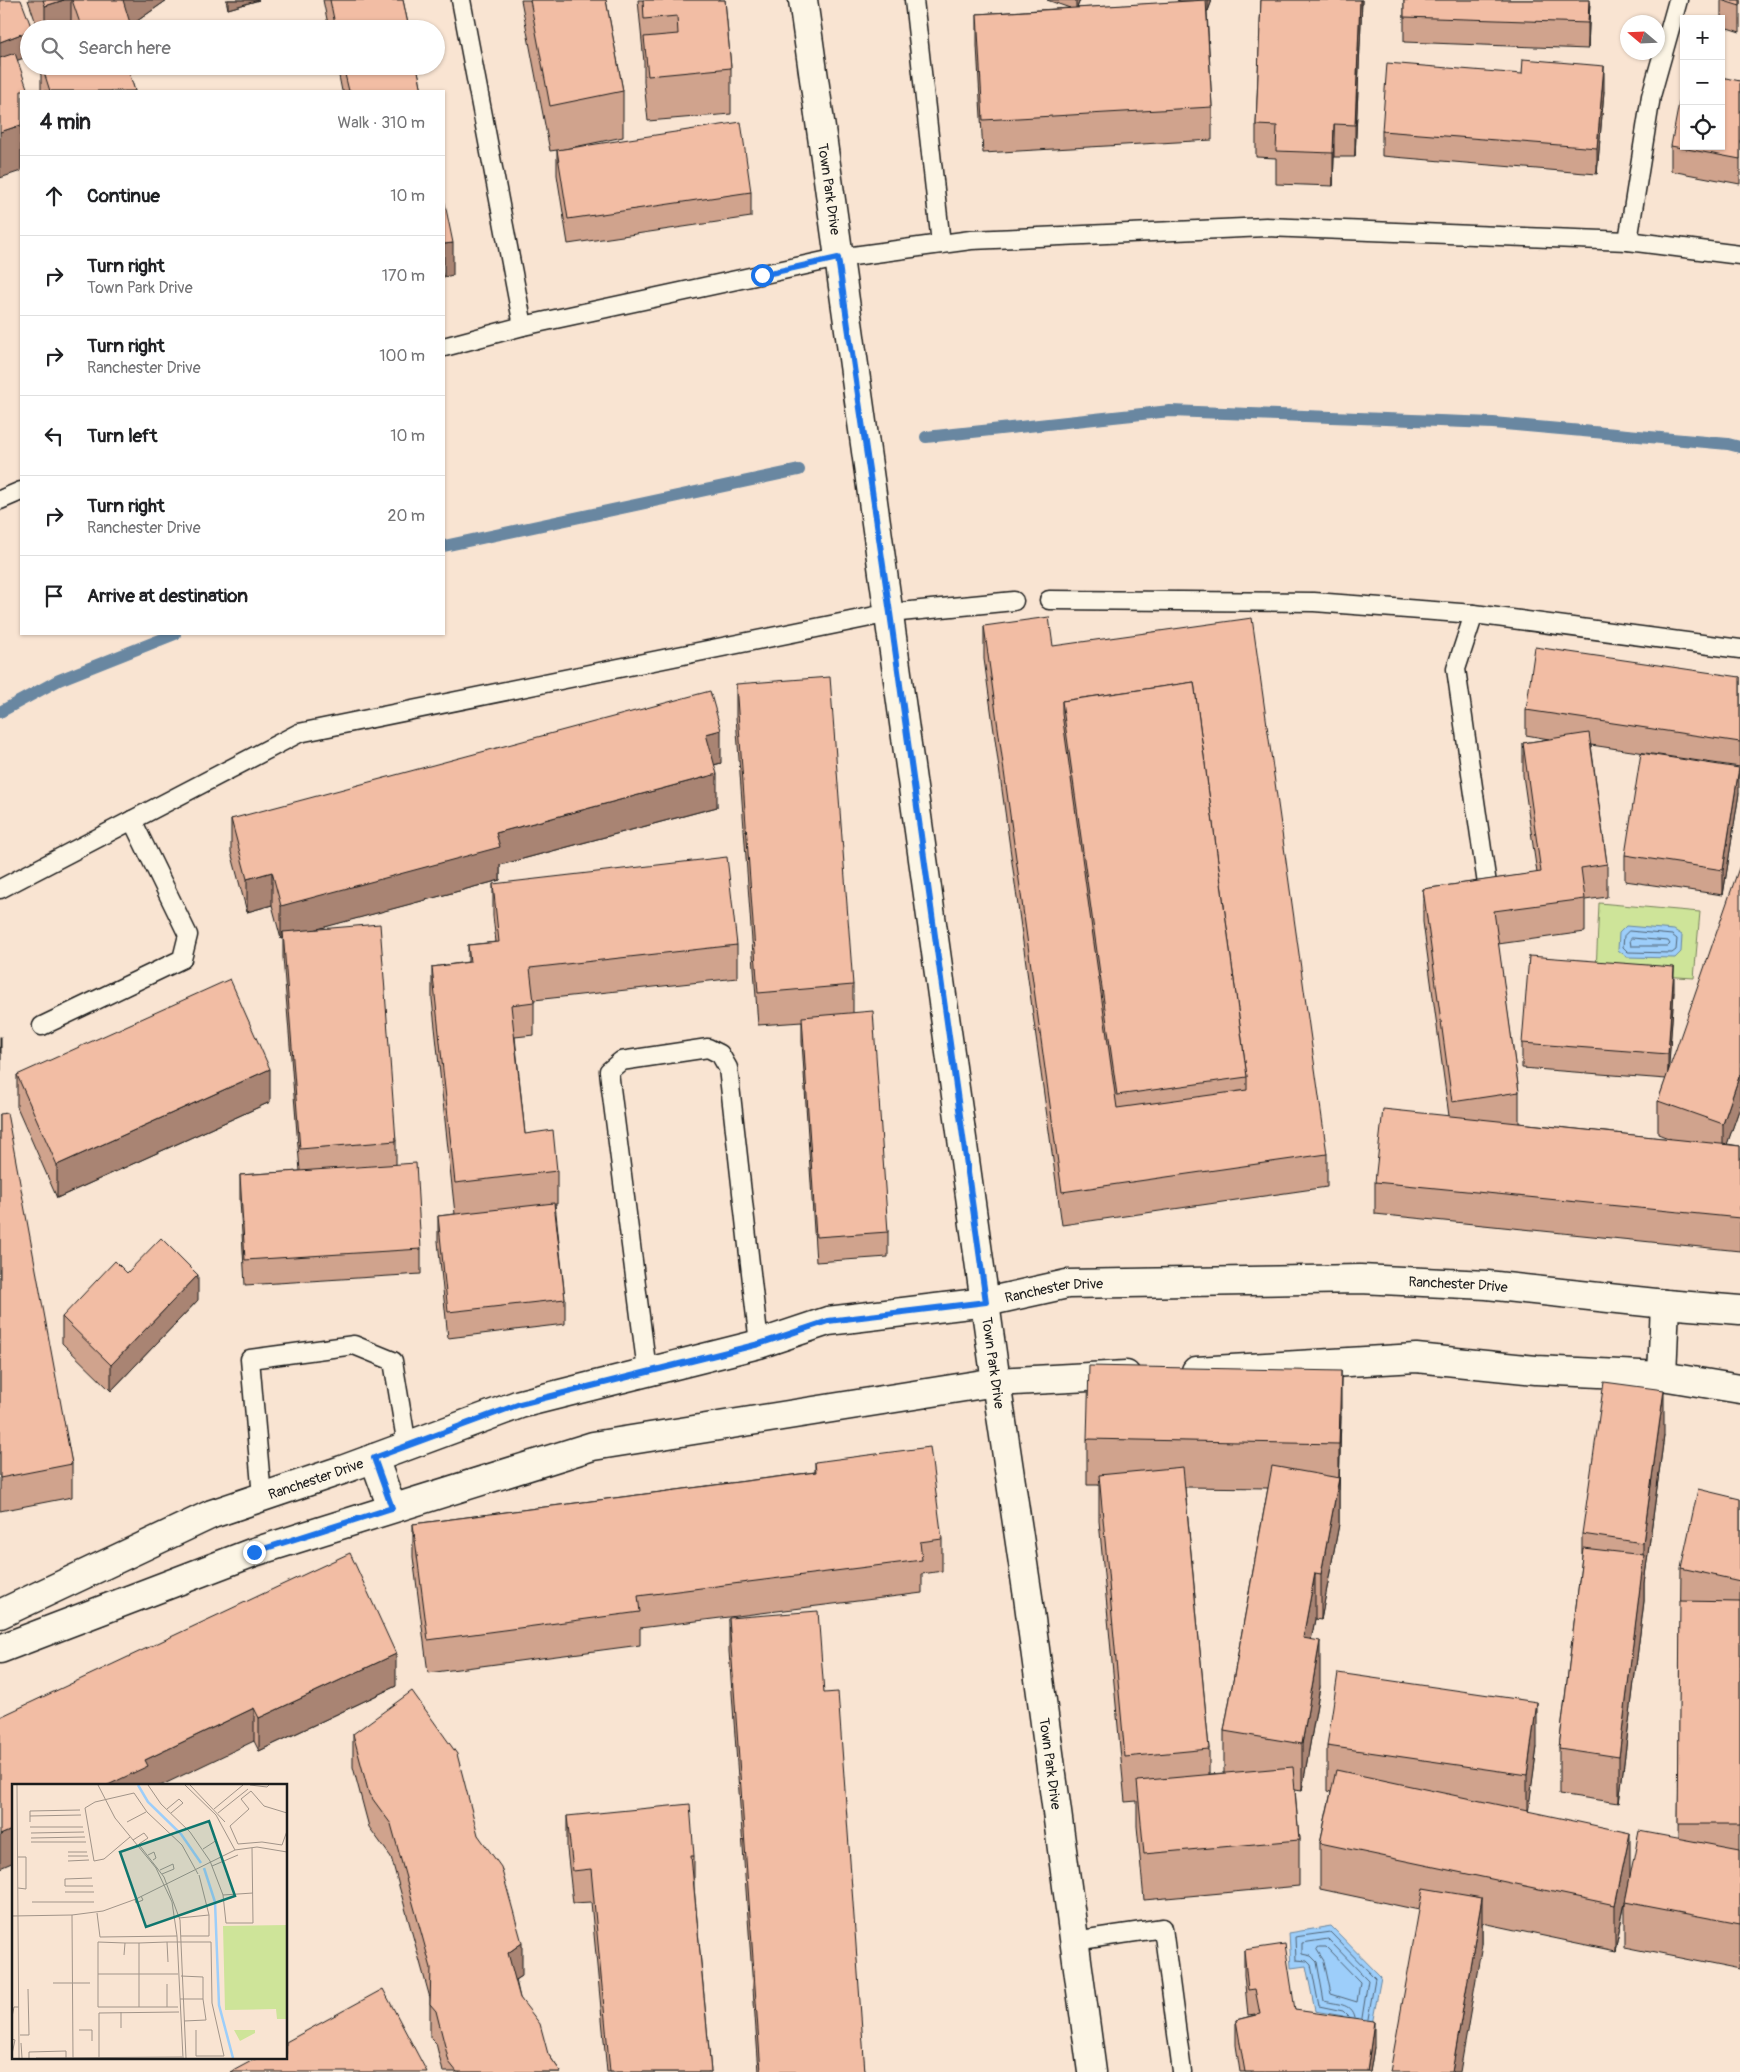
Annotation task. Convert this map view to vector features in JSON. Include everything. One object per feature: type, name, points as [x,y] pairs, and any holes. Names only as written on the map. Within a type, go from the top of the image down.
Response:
[{"type":"street","name":"Town Park Drive","points":[[803,0],[996,1382],[1030,1607],[1092,2072]]},
{"type":"street","name":"Ranchester Drive","points":[[0,1614],[212,1514],[374,1458],[520,1404],[759,1344],[828,1321],[986,1302],[1066,1284],[1360,1279],[1488,1285],[1740,1310]]},
{"type":"street","points":[[1662,1376],[1665,1304]]},
{"type":"street","points":[[0,1649],[254,1552],[593,1446],[996,1382],[1416,1358],[1536,1370],[1662,1376],[1740,1389]]},
{"type":"street","points":[[374,1458],[392,1508]]},
{"type":"lane","points":[[461,0],[523,326]]},
{"type":"lane","points":[[914,0],[941,244]]},
{"type":"lane","points":[[1628,241],[1652,96],[1678,0]]},
{"type":"lane","points":[[445,347],[523,326],[838,258],[972,240],[1266,227],[1628,241],[1740,255]]},
{"type":"lane","points":[[0,500],[20,491]]},
{"type":"lane","points":[[1049,600],[1314,602],[1474,614],[1740,649]]},
{"type":"lane","points":[[0,889],[299,733],[890,613],[1014,601]]},
{"type":"lane","points":[[1474,614],[1456,669],[1489,898]]},
{"type":"lane","points":[[42,1026],[182,959],[188,935],[132,820]]},
{"type":"lane","points":[[648,1371],[611,1088],[610,1071],[622,1061],[708,1048],[720,1054],[728,1068],[759,1344]]},
{"type":"lane","points":[[262,1497],[250,1359],[354,1345],[393,1361],[406,1446]]},
{"type":"lane","points":[[1074,1940],[1162,1928],[1182,2072]]},
{"type":"green space","points":[[1599,903],[1700,912],[1694,978],[1596,972]]},
{"type":"water","points":[[1626,926],[1674,930],[1682,935],[1681,952],[1675,958],[1627,957],[1618,950],[1619,933]]},
{"type":"water","points":[[1331,1926],[1381,1977],[1370,2035],[1341,2029],[1343,2016],[1315,2011],[1306,1966],[1291,1968],[1289,1933]]},
{"type":"building","points":[[0,0],[21,0],[29,20],[20,20],[20,34],[0,42]]},
{"type":"building","points":[[43,0],[64,0],[45,6]]},
{"type":"building","points":[[72,0],[123,0],[129,20],[79,20]]},
{"type":"building","points":[[330,0],[403,0],[407,20],[334,20]]},
{"type":"building","points":[[530,0],[606,0],[623,91],[550,106]]},
{"type":"building","points":[[643,0],[725,0],[731,68],[648,76],[644,37],[678,34],[677,16],[644,19]]},
{"type":"building","points":[[1206,0],[1212,107],[983,120],[977,14]]},
{"type":"building","points":[[1261,0],[1360,0],[1355,125],[1334,124],[1333,153],[1276,151],[1277,126],[1256,125]]},
{"type":"building","points":[[1404,0],[1589,0],[1588,23],[1404,17]]},
{"type":"building","points":[[1721,0],[1740,0],[1740,6]]},
{"type":"building","points":[[15,53],[20,68],[20,75],[23,75],[28,90],[20,90],[20,125],[0,132],[0,58]]},
{"type":"building","points":[[1523,59],[1604,66],[1597,148],[1382,131],[1387,63],[1522,74]]},
{"type":"building","points":[[45,75],[130,75],[135,90],[50,90]]},
{"type":"building","points":[[345,75],[419,75],[422,90],[349,90]]},
{"type":"building","points":[[1725,78],[1740,81],[1740,159],[1692,150],[1725,150]]},
{"type":"building","points":[[1680,98],[1680,148],[1671,146]]},
{"type":"building","points":[[741,122],[751,192],[568,219],[557,150]]},
{"type":"building","points":[[445,204],[453,243],[445,244]]},
{"type":"building","points":[[1049,617],[1053,646],[1252,618],[1327,1154],[1062,1192],[984,626]],"holes":[[[1194,682],[1247,1077],[1247,1090],[1117,1108],[1062,714],[1062,701]]]},
{"type":"building","points":[[1535,647],[1740,677],[1740,742],[1526,710]]},
{"type":"building","points":[[830,677],[853,985],[758,993],[736,684]]},
{"type":"building","points":[[1194,682],[1247,1077],[1117,1095],[1062,701]]},
{"type":"building","points":[[710,691],[721,730],[706,734],[717,774],[496,833],[500,847],[281,906],[272,872],[247,879],[231,819]]},
{"type":"building","points":[[1589,733],[1607,864],[1581,868],[1585,899],[1494,911],[1519,1092],[1452,1102],[1423,889],[1541,872],[1523,743]]},
{"type":"building","points":[[1641,753],[1739,768],[1723,870],[1625,855]]},
{"type":"building","points":[[727,857],[737,945],[530,968],[534,1002],[511,1005],[525,1134],[553,1130],[557,1171],[455,1183],[432,967],[470,962],[468,945],[499,942],[493,884]]},
{"type":"building","points":[[1740,865],[1740,1074],[1723,1124],[1658,1101]]},
{"type":"building","points":[[380,924],[396,1141],[300,1149],[283,932]]},
{"type":"building","points":[[1529,956],[1674,967],[1668,1054],[1522,1043]]},
{"type":"building","points":[[230,979],[270,1069],[57,1165],[17,1075]]},
{"type":"building","points":[[873,1011],[888,1232],[816,1237],[802,1017]]},
{"type":"building","points":[[1383,1109],[1740,1146],[1740,1218],[1375,1182]]},
{"type":"building","points":[[7,1113],[72,1464],[0,1478],[0,1114]]},
{"type":"building","points":[[416,1163],[421,1249],[245,1260],[240,1175]]},
{"type":"building","points":[[554,1203],[565,1299],[448,1312],[438,1216]]},
{"type":"building","points":[[161,1238],[198,1275],[111,1365],[62,1317],[115,1261],[127,1273]]},
{"type":"building","points":[[1089,1366],[1341,1371],[1339,1444],[1087,1439]]},
{"type":"building","points":[[1604,1382],[1664,1390],[1643,1543],[1582,1534]]},
{"type":"building","points":[[930,1447],[942,1539],[920,1542],[922,1560],[638,1596],[640,1612],[428,1640],[413,1524],[816,1472],[815,1462]]},
{"type":"building","points":[[1272,1466],[1339,1478],[1321,1574],[1315,1573],[1303,1638],[1320,1641],[1302,1744],[1224,1731]]},
{"type":"building","points":[[1183,1467],[1209,1749],[1125,1757],[1099,1475]]},
{"type":"building","points":[[1698,1489],[1740,1499],[1740,1581],[1681,1568]]},
{"type":"building","points":[[1583,1548],[1644,1555],[1619,1757],[1559,1748]]},
{"type":"building","points":[[350,1553],[396,1654],[259,1718],[254,1708],[145,1760],[148,1766],[110,1784],[12,1784],[12,1830],[0,1835],[0,1717]]},
{"type":"building","points":[[1680,1601],[1740,1602],[1740,1824],[1678,1824]]},
{"type":"building","points":[[818,1611],[824,1693],[838,1692],[865,2072],[761,2072],[729,1618]]},
{"type":"building","points":[[1338,1673],[1537,1702],[1527,1775],[1327,1746]]},
{"type":"building","points":[[412,1691],[457,1754],[478,1835],[501,1867],[522,1943],[508,1953],[520,1998],[540,2024],[548,2054],[561,2072],[457,2072],[449,2062],[436,2011],[430,2004],[431,1968],[391,1824],[369,1794],[353,1734]]},
{"type":"building","points":[[1293,1767],[1299,1840],[1144,1854],[1137,1781]]},
{"type":"building","points":[[1336,1770],[1630,1833],[1615,1905],[1320,1843]]},
{"type":"building","points":[[690,1804],[694,1856],[691,1856],[711,2072],[610,2072],[591,1869],[573,1871],[567,1816]]},
{"type":"building","points":[[1639,1831],[1740,1850],[1740,1924],[1625,1902]]},
{"type":"building","points":[[1423,1888],[1482,1898],[1452,2072],[1390,2072]]},
{"type":"building","points":[[1285,1944],[1295,2010],[1374,2021],[1367,2072],[1245,2072],[1236,2020],[1260,2014],[1255,1989],[1248,1990],[1244,1950]]},
{"type":"building","points":[[383,1989],[427,2072],[231,2072],[253,2060],[288,2060],[288,2041]]},
{"type":"waterway","points":[[926,437],[1170,411],[1493,423],[1728,444],[1740,447]]},
{"type":"waterway","points":[[445,546],[799,470]]},
{"type":"waterway","points":[[0,712],[59,680],[172,635]]},
{"type":"route","points":[[254,1552],[392,1508],[374,1458],[520,1404],[759,1344],[828,1321],[986,1302],[890,613],[838,258],[762,275]]}]
